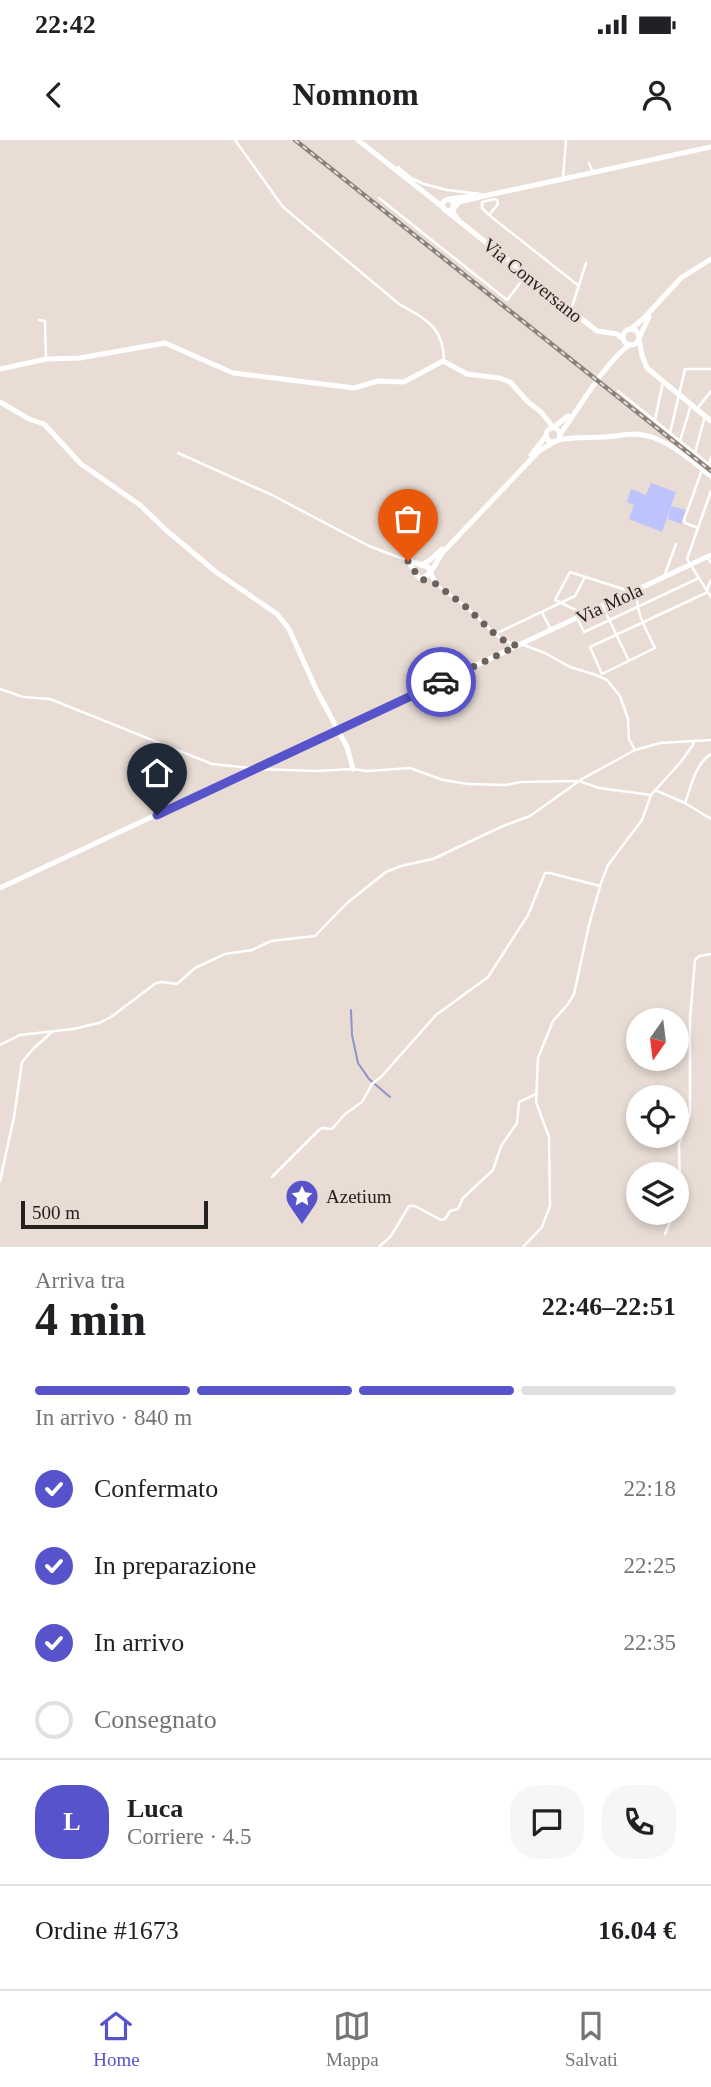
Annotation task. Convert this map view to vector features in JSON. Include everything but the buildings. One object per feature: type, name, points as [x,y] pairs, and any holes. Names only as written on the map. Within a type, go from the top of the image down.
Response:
[{"type":"street","points":[[235,140],[283,207],[400,304],[437,330],[442,341],[444,362]]},
{"type":"street","name":"Via Conversano","points":[[358,140],[597,331],[617,334],[642,355],[647,368],[709,418]]},
{"type":"street","points":[[563,178],[566,140]]},
{"type":"street","points":[[448,199],[443,202],[444,209],[449,210],[460,202],[484,196],[710,148]]},
{"type":"street","points":[[589,163],[593,173]]},
{"type":"street","points":[[396,170],[398,167],[416,181],[484,196]]},
{"type":"street","points":[[422,192],[435,198],[448,199],[484,196]]},
{"type":"street","points":[[379,198],[507,300],[527,274]]},
{"type":"street","points":[[448,199],[453,201],[454,214],[458,220]]},
{"type":"street","points":[[489,215],[498,200],[481,204],[489,215],[579,286]]},
{"type":"street","points":[[627,343],[624,334],[644,318],[681,278],[711,261]]},
{"type":"street","points":[[415,572],[418,566],[431,559],[462,528],[550,430],[564,421],[627,343],[636,343],[648,318],[666,297],[687,277],[711,261]]},
{"type":"street","points":[[571,310],[586,263]]},
{"type":"street","points":[[39,320],[46,321],[46,359]]},
{"type":"street","points":[[610,333],[637,330],[642,355]]},
{"type":"street","points":[[0,369],[46,359],[102,355],[165,343],[233,373],[354,388],[378,382],[404,382],[444,362]]},
{"type":"street","points":[[444,362],[467,374],[510,382],[544,415],[550,430],[549,440],[646,435],[677,450],[711,476]]},
{"type":"street","points":[[670,433],[685,369],[711,369]]},
{"type":"street","points":[[654,421],[663,382]]},
{"type":"street","points":[[423,579],[428,576],[442,553],[539,452],[556,441],[590,388]]},
{"type":"street","points":[[618,391],[710,465]]},
{"type":"street","points":[[680,441],[694,407],[711,391]]},
{"type":"street","points":[[0,402],[29,419],[44,424],[81,464],[141,505],[216,572],[277,614],[289,629],[338,730],[353,769]]},
{"type":"street","points":[[695,453],[709,418]]},
{"type":"street","points":[[565,426],[569,434],[575,437]]},
{"type":"street","points":[[550,430],[575,437]]},
{"type":"street","points":[[178,453],[272,495],[369,546],[428,568],[436,584]]},
{"type":"street","points":[[710,465],[711,457]]},
{"type":"street","points":[[698,528],[685,523],[684,520],[703,470]]},
{"type":"street","points":[[709,588],[687,559],[711,491]]},
{"type":"street","points":[[664,577],[676,544]]},
{"type":"street","points":[[709,556],[711,563]]},
{"type":"street","name":"Via Mola","points":[[0,888],[709,556]]},
{"type":"street","points":[[408,561],[419,578],[436,584],[499,638],[545,653],[570,667],[607,680],[620,696],[628,719],[628,736],[635,750]]},
{"type":"street","points":[[585,614],[555,600],[570,572],[635,591],[636,608],[642,621],[655,648],[602,674],[590,647],[642,621],[709,588]]},
{"type":"street","points":[[495,634],[575,596],[586,577]]},
{"type":"street","points":[[577,618],[584,632],[699,578]]},
{"type":"street","points":[[711,580],[711,597]]},
{"type":"street","points":[[603,606],[629,661]]},
{"type":"street","points":[[542,612],[551,630]]},
{"type":"street","points":[[0,689],[23,697],[50,699],[212,764],[255,769],[316,771],[410,768],[443,780],[474,785],[579,781],[599,788],[651,795]]},
{"type":"street","points":[[0,1045],[20,1035],[73,1029],[103,1022],[156,983],[178,983],[195,968],[225,954],[253,950],[271,941],[315,936],[347,903],[386,872],[433,859],[530,816],[579,781],[635,750],[660,743],[711,740]]},
{"type":"street","points":[[523,1247],[542,1227],[551,1202],[549,1138],[537,1105],[536,1094],[538,1058],[553,1021],[574,994],[581,955],[609,863],[644,817],[651,795],[679,764],[694,741]]},
{"type":"street","points":[[685,803],[699,767],[711,754]]},
{"type":"street","points":[[655,790],[711,818]]},
{"type":"street","points":[[272,1177],[319,1130],[332,1129],[345,1114],[362,1102],[372,1084],[382,1077],[436,1015],[488,976],[528,915],[545,873],[600,886]]},
{"type":"street","points":[[679,1162],[679,1144],[690,1114],[690,1019],[695,960],[699,956],[711,954]]},
{"type":"street","points":[[0,1181],[21,1065],[34,1048],[52,1032]]},
{"type":"street","points":[[379,1247],[391,1237],[409,1206],[415,1206],[441,1220],[445,1219],[450,1211],[457,1210],[463,1198],[489,1176],[501,1146],[517,1123],[519,1102],[536,1094]]},
{"type":"street","points":[[665,1234],[669,1225]]},
{"type":"shaded area","points":[[651,483],[676,492],[671,506],[686,510],[681,524],[668,519],[671,507],[662,532],[629,519],[634,505],[627,502],[631,489],[646,495]]},
{"type":"waterway","points":[[351,1010],[352,1035],[358,1063],[369,1079],[390,1097]]},
{"type":"railway","points":[[295,140],[711,471]]},
{"type":"way so far","points":[[408,561],[419,578],[436,584],[499,638],[517,646],[441,682]]},
{"type":"place","name":"Azetium","points":[[302,1226]]},
{"type":"route","points":[[157,815],[441,682]]}]
